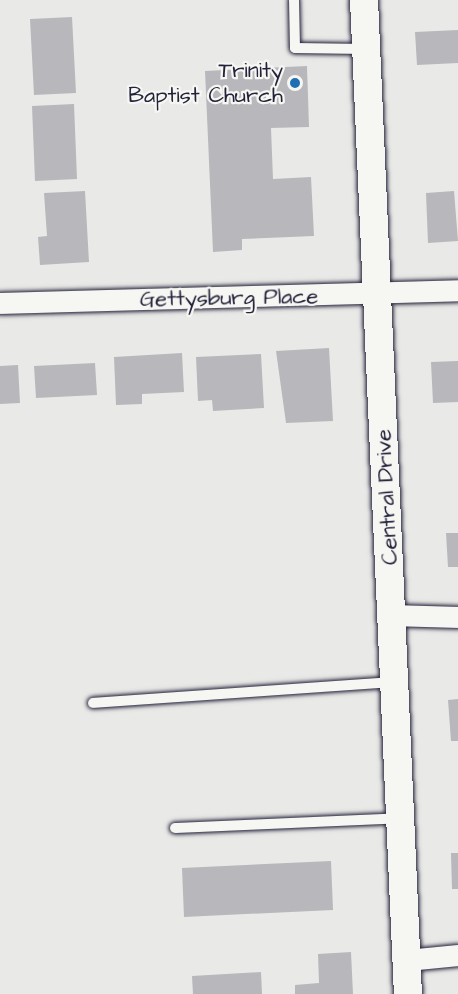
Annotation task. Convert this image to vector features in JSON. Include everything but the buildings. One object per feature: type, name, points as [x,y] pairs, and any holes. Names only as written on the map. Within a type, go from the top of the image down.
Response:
[{"type":"main road","name":"Central Drive","points":[[364,0],[408,994]]},
{"type":"street","name":"Gettysburg Place","points":[[0,303],[378,295],[458,290]]},
{"type":"street","points":[[392,615],[458,617]]},
{"type":"street","points":[[407,960],[458,955]]},
{"type":"lane","points":[[294,0],[295,48],[367,50]]},
{"type":"lane","points":[[93,703],[395,682]]},
{"type":"lane","points":[[175,828],[401,818]]},
{"type":"place","name":"Trinity Baptist Church","points":[[295,83]]}]
